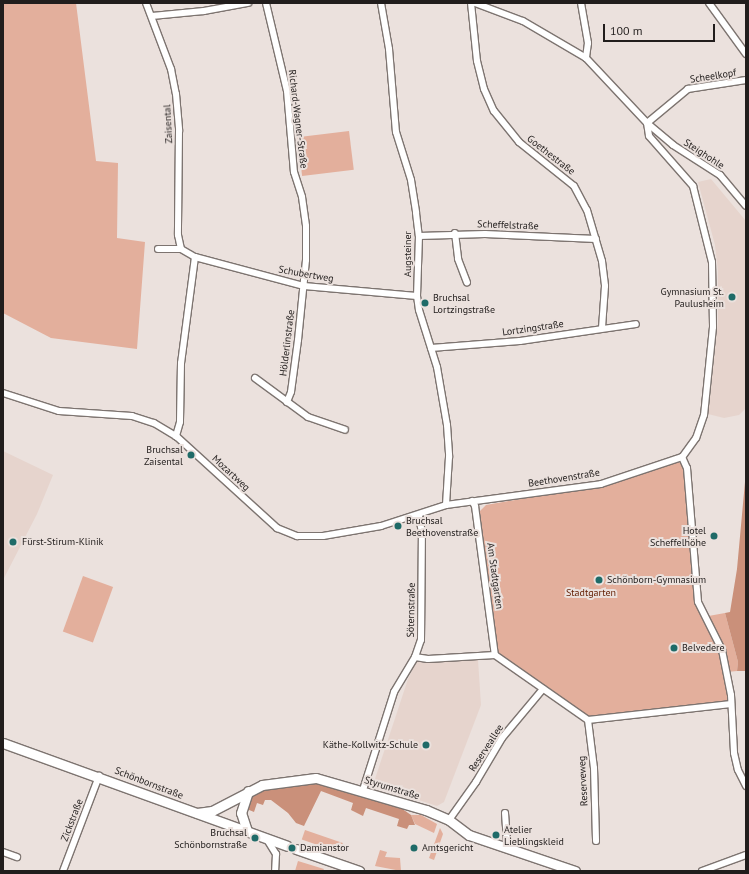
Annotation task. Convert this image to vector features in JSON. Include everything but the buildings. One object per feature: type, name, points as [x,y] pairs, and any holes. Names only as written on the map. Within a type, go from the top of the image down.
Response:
[{"type":"main road","name":"Schönbornstraße","points":[[3,743],[99,776],[266,837],[292,848],[359,871]]},
{"type":"main road","name":"Styrumstraße","points":[[197,813],[212,811],[248,790],[281,781],[316,778],[363,790],[449,820],[469,836],[575,871]]},
{"type":"main road","points":[[247,831],[241,813],[248,790]]},
{"type":"street","name":"Zaisental","points":[[146,3],[152,16],[176,94],[180,131],[178,235],[182,249]]},
{"type":"street","points":[[152,16],[204,11],[248,3]]},
{"type":"street","name":"Richard-Wagner-Straße","points":[[266,3],[286,91],[294,172],[302,197],[306,226],[304,286]]},
{"type":"street","name":"Augsteiner","points":[[381,3],[389,49],[396,132],[414,194],[419,236],[417,296],[422,321],[432,348],[446,425],[449,457],[446,505]]},
{"type":"street","name":"Goethestraße","points":[[471,3],[477,61],[488,100],[510,134],[574,186],[587,210],[596,239],[605,286],[602,328]]},
{"type":"street","name":"Steighohle","points":[[475,3],[487,5],[523,21],[586,58],[647,123],[673,145],[720,175],[746,206]]},
{"type":"street","points":[[581,3],[588,43],[586,58]]},
{"type":"street","points":[[709,3],[746,54]]},
{"type":"street","name":"Scheelkopf","points":[[647,123],[688,89],[746,80]]},
{"type":"street","points":[[647,123],[649,136],[693,186],[712,262],[713,327],[704,415],[696,438],[682,457],[687,468],[698,602],[722,650],[731,704],[734,754],[738,770],[746,786]]},
{"type":"street","points":[[454,233],[458,259],[467,282]]},
{"type":"street","name":"Scheffelstraße","points":[[419,236],[454,233],[596,239]]},
{"type":"street","points":[[158,249],[182,249],[195,257],[181,363],[180,422],[176,436]]},
{"type":"street","name":"Schubertweg","points":[[195,257],[304,286],[417,296]]},
{"type":"street","name":"Hölderlinstraße","points":[[287,402],[291,392],[304,286]]},
{"type":"street","name":"Lortzingstraße","points":[[432,348],[520,341],[636,324]]},
{"type":"street","points":[[256,378],[308,417],[345,430]]},
{"type":"street","name":"Mozartweg","points":[[3,393],[59,411],[132,416],[154,423],[176,436],[277,528],[297,536],[348,532],[419,516],[446,505]]},
{"type":"street","name":"Beethovenstraße","points":[[446,505],[601,484],[682,457]]},
{"type":"street","name":"Am Stadtgarten","points":[[472,501],[475,506],[495,655]]},
{"type":"street","name":"Söternstraße","points":[[363,790],[394,692],[415,657],[421,640],[422,532],[419,516]]},
{"type":"street","points":[[415,657],[428,659],[495,655],[588,720],[731,704]]},
{"type":"street","name":"Reserveallee","points":[[449,820],[476,782],[502,738],[543,689]]},
{"type":"street","name":"Reserveweg","points":[[588,720],[594,768],[596,841]]},
{"type":"street","name":"Zickstraße","points":[[63,871],[99,776]]},
{"type":"street","points":[[505,813],[507,841],[505,847]]},
{"type":"street","points":[[266,837],[276,854],[276,868]]},
{"type":"street","points":[[3,852],[17,857]]},
{"type":"street","points":[[702,871],[746,855]]},
{"type":"shaded area","name":"Gymnasium St. Paulusheim","points":[[711,179],[746,221],[746,408],[739,415],[724,418],[708,414],[718,322],[718,271],[715,245],[698,182]]},
{"type":"shaded area","name":"Fürst-Stirum-Klinik","points":[[3,451],[53,475],[37,514],[3,580]]},
{"type":"shaded area","points":[[746,471],[746,671],[737,671],[738,662],[725,613],[730,612],[737,569]]},
{"type":"shaded area","name":"Käthe-Kollwitz-Schule","points":[[478,660],[481,705],[444,802],[437,806],[373,785],[408,679],[416,662]]},
{"type":"shaded area","points":[[306,783],[321,784],[401,802],[401,808],[411,815],[415,825],[409,825],[407,829],[397,826],[399,819],[366,808],[363,816],[351,810],[353,803],[321,791],[304,826],[296,823],[288,813],[271,800],[265,800],[263,805],[257,803],[254,812],[242,807],[252,794],[258,794],[262,785],[267,784],[271,789]]},
{"type":"green space","points":[[3,3],[76,3],[96,161],[118,163],[117,238],[145,242],[137,349],[51,338],[3,313]]},
{"type":"green space","points":[[349,131],[354,170],[302,176],[297,137]]},
{"type":"green space","name":"Stadtgarten","points":[[682,462],[686,469],[694,570],[703,617],[725,613],[738,662],[737,671],[727,672],[729,702],[589,718],[493,657],[479,512],[486,505],[601,485],[659,466]]},
{"type":"green space","points":[[83,576],[113,587],[93,642],[63,631]]},
{"type":"green space","points":[[411,815],[421,815],[437,824],[434,833],[415,824]]},
{"type":"green space","points":[[440,828],[443,834],[434,860],[429,858]]},
{"type":"green space","points":[[305,830],[343,843],[340,852],[302,839]]},
{"type":"green space","points":[[380,850],[387,852],[385,857],[400,858],[401,871],[375,866]]},
{"type":"green space","points":[[298,861],[324,869],[323,871],[295,871]]},
{"type":"place","name":"Gymnasium St. Paulusheim","points":[[732,297]]},
{"type":"place","name":"Bruchsal Lortzingstraße","points":[[425,303]]},
{"type":"place","name":"Bruchsal Zaisental","points":[[191,455]]},
{"type":"place","name":"Bruchsal Beethovenstraße","points":[[398,526]]},
{"type":"place","name":"Hotel Scheffelhöhe","points":[[714,536]]},
{"type":"place","name":"Fürst-Stirum-Klinik","points":[[13,542]]},
{"type":"place","name":"Schönborn-Gymnasium","points":[[599,580]]},
{"type":"place","name":"Belvedere","points":[[674,648]]},
{"type":"place","name":"Käthe-Kollwitz-Schule","points":[[426,745]]},
{"type":"place","name":"Atelier Lieblingskleid","points":[[496,835]]},
{"type":"place","name":"Bruchsal Schönbornstraße","points":[[255,838]]},
{"type":"place","name":"Damianstor","points":[[292,848]]},
{"type":"place","name":"Amtsgericht","points":[[414,848]]}]
